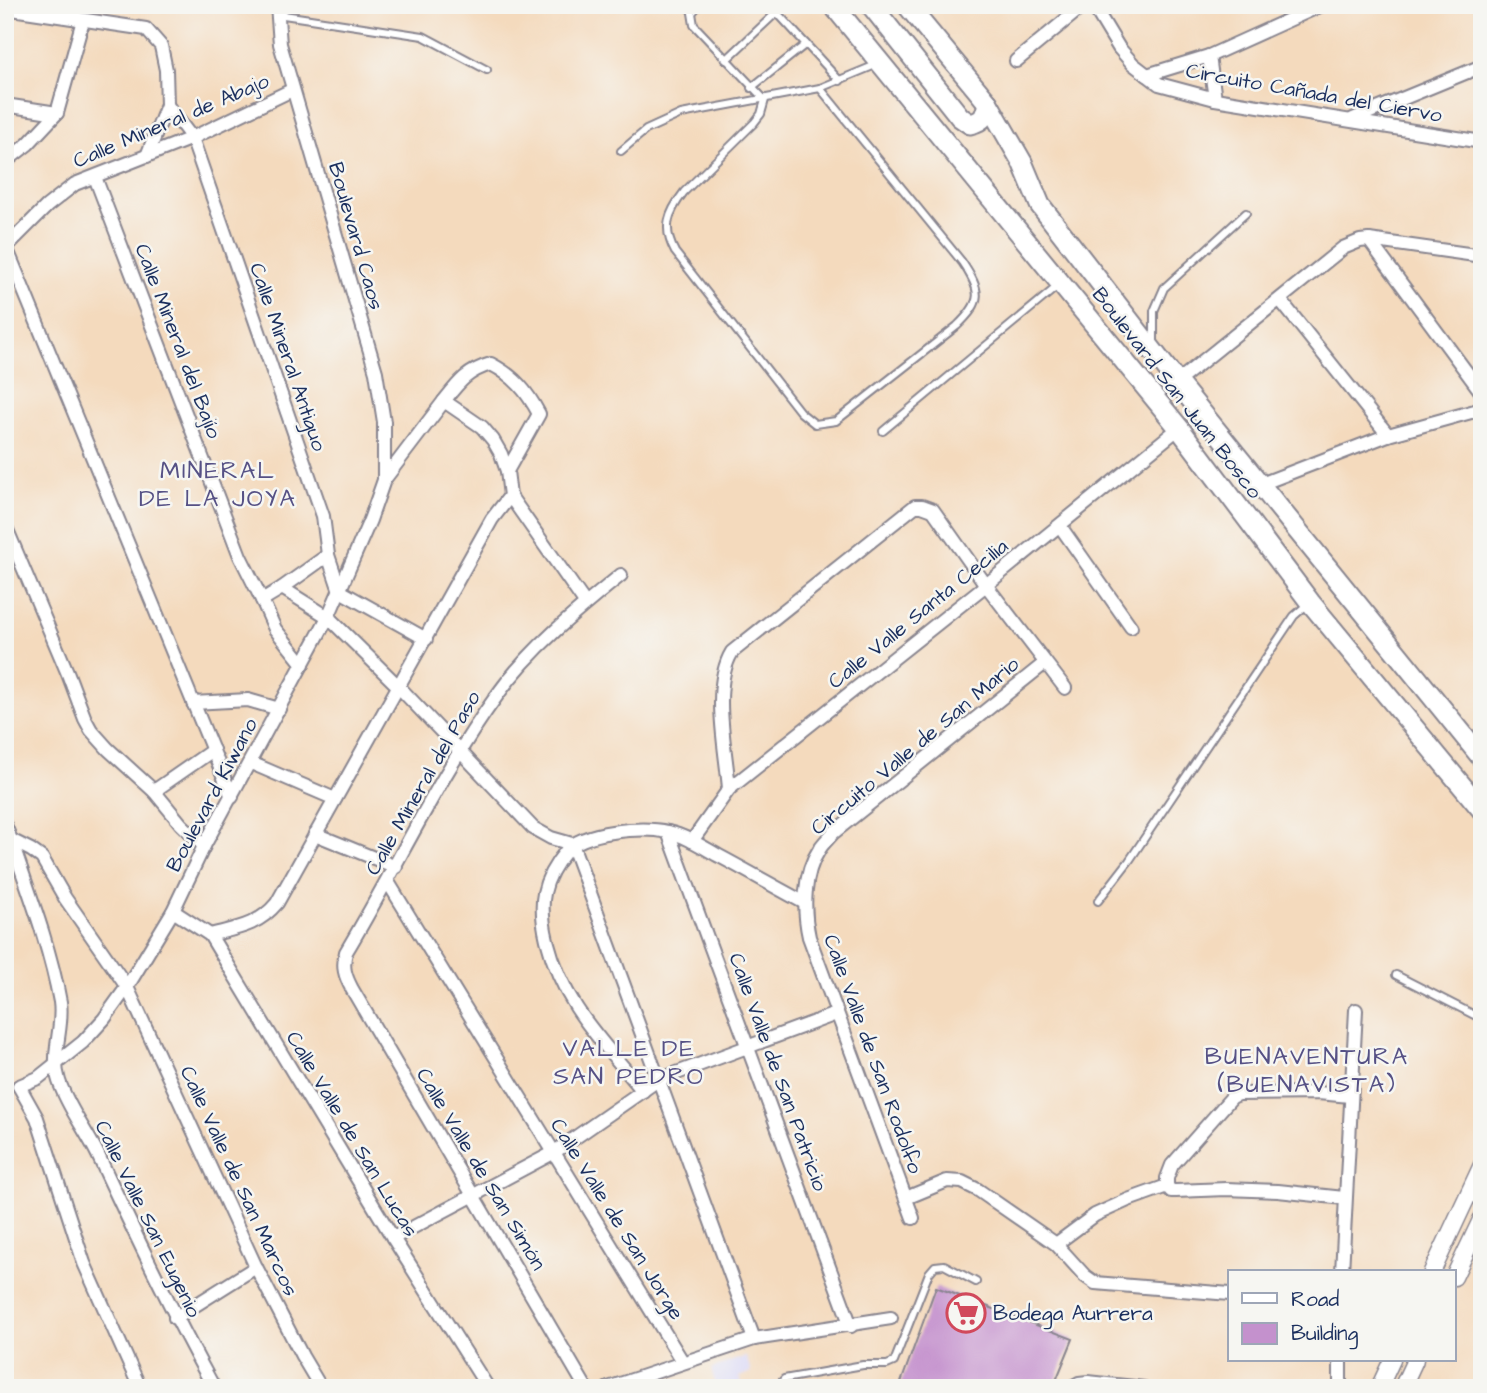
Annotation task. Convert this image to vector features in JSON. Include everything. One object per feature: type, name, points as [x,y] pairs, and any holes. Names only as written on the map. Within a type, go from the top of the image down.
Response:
[{"type":"main road","name":"Boulevard San Juan Bosco","points":[[834,5],[1179,428],[1310,601],[1482,810]]},
{"type":"main road","points":[[871,5],[960,117],[970,124],[978,122],[985,117],[988,103]]},
{"type":"main road","name":"Boulevard San Juan Bosco","points":[[907,5],[988,103],[1022,162],[1040,205],[1177,382],[1482,758]]},
{"type":"main road","points":[[1301,533],[1308,562],[1380,649],[1399,656]]},
{"type":"main road","points":[[1310,601],[1328,586]]},
{"type":"street","points":[[1016,61],[1084,5]]},
{"type":"street","name":"Circuito Cañada del Ciervo","points":[[1093,5],[1119,48],[1159,84],[1215,99],[1482,142]]},
{"type":"street","points":[[1147,75],[1209,56],[1322,5]]},
{"type":"street","points":[[5,8],[34,8],[83,20],[146,29],[160,46],[166,71],[167,105],[147,156]]},
{"type":"street","name":"Boulevard Caos","points":[[277,10],[280,44],[292,90],[376,372],[384,422],[384,480]]},
{"type":"street","points":[[5,162],[28,144],[57,113],[83,20]]},
{"type":"street","points":[[1209,56],[1215,99]]},
{"type":"street","points":[[1352,120],[1482,65]]},
{"type":"street","name":"Calle Mineral de Abajo","points":[[5,247],[60,194],[75,184],[192,138],[292,90]]},
{"type":"street","points":[[5,105],[57,113]]},
{"type":"street","name":"Calle Mineral Antiguo","points":[[167,105],[192,138],[323,516],[328,555],[340,591]]},
{"type":"street","name":"Calle Mineral del Bajío","points":[[95,177],[240,556],[275,629],[303,664]]},
{"type":"street","points":[[1369,240],[1482,393]]},
{"type":"street","points":[[1177,382],[1281,301],[1343,248],[1369,240],[1482,256]]},
{"type":"street","points":[[5,247],[232,797]]},
{"type":"street","points":[[1281,301],[1388,435]]},
{"type":"street","points":[[384,480],[460,381],[474,369],[491,364],[507,372],[528,393],[539,414],[507,471]]},
{"type":"street","points":[[444,401],[488,433],[501,454],[507,471],[510,496],[585,603]]},
{"type":"street","points":[[1261,484],[1388,435],[1482,409]]},
{"type":"street","name":"Calle Valle Santa Cecilia","points":[[692,841],[729,789],[986,586],[1179,428]]},
{"type":"street","name":"Boulevard Kiwano","points":[[19,1086],[38,1078],[83,1042],[104,1019],[127,987],[173,911],[204,846],[328,617],[370,520],[384,480]]},
{"type":"street","points":[[210,935],[251,924],[277,903],[492,519],[510,496]]},
{"type":"street","points":[[729,789],[720,689],[722,673],[732,652],[908,510],[922,506],[933,510],[986,586],[1065,688]]},
{"type":"street","points":[[5,525],[85,719],[108,749],[154,791],[181,824],[204,846]]},
{"type":"street","points":[[1060,526],[1131,627]]},
{"type":"street","points":[[262,600],[282,589],[328,555]]},
{"type":"street","name":"Calle Mineral del Paso","points":[[344,970],[346,952],[459,752],[499,692],[585,603],[621,575]]},
{"type":"street","points":[[282,589],[328,617],[399,687],[533,828],[551,838],[572,844],[622,830],[668,832],[692,841],[805,904]]},
{"type":"street","points":[[340,591],[426,639]]},
{"type":"street","name":"Circuito Valle de San Mario","points":[[805,904],[809,874],[818,851],[833,833],[1045,663]]},
{"type":"street","points":[[194,703],[248,700],[279,709]]},
{"type":"street","points":[[154,791],[213,750]]},
{"type":"street","points":[[251,763],[335,799]]},
{"type":"street","points":[[5,825],[34,905],[60,1005],[55,1064]]},
{"type":"street","name":"Calle Valle de San Patricio","points":[[668,832],[851,1326]]},
{"type":"street","points":[[315,834],[396,867]]},
{"type":"street","name":"Calle Valle de San Marcos","points":[[11,840],[42,858],[65,898],[127,987],[256,1267],[321,1388]]},
{"type":"street","points":[[572,844],[754,1339]]},
{"type":"street","points":[[572,844],[551,869],[542,902],[542,920],[552,960],[568,997],[592,1031],[643,1091]]},
{"type":"street","name":"Calle Valle de San Jorge","points":[[387,882],[682,1361]]},
{"type":"street","name":"Calle Valle de San Rodolfo","points":[[805,904],[809,937],[913,1218]]},
{"type":"street","name":"Calle Valle de San Lucas","points":[[173,911],[210,935],[393,1238],[488,1388]]},
{"type":"street","name":"Calle Valle de San Simón","points":[[344,970],[352,989],[586,1388]]},
{"type":"street","points":[[1342,1270],[1356,1010]]},
{"type":"street","points":[[393,1238],[553,1153],[658,1080],[836,1014]]},
{"type":"street","name":"Calle Valle San Eugenio","points":[[55,1064],[59,1081],[75,1116],[96,1150],[175,1318],[214,1388]]},
{"type":"street","points":[[5,1083],[19,1086],[37,1118],[84,1263],[141,1388]]},
{"type":"street","points":[[1344,1198],[1266,1190],[1171,1191],[1167,1186],[1167,1178],[1172,1165],[1231,1097],[1247,1093],[1350,1096]]},
{"type":"street","points":[[1433,1270],[1482,1165]]},
{"type":"street","points":[[906,1198],[947,1181],[962,1182],[978,1190],[1056,1244],[1094,1283],[1228,1294]]},
{"type":"street","points":[[1056,1244],[1095,1215],[1128,1199],[1167,1186]]},
{"type":"street","points":[[1456,1274],[1477,1239],[1482,1218]]},
{"type":"street","points":[[175,1318],[256,1267]]},
{"type":"street","points":[[608,1388],[754,1339],[891,1318]]},
{"type":"street","points":[[1340,1362],[1340,1388]]},
{"type":"street","points":[[1379,1388],[1391,1362]]},
{"type":"street","points":[[1402,1388],[1414,1362]]},
{"type":"street","points":[[1070,1388],[1088,1382],[1144,1388]]},
{"type":"lane","points":[[699,5],[692,13],[694,25],[765,100]]},
{"type":"lane","points":[[770,5],[840,81]]},
{"type":"lane","points":[[277,10],[423,36],[487,70]]},
{"type":"lane","points":[[726,60],[777,12]]},
{"type":"lane","points":[[751,88],[806,44]]},
{"type":"lane","points":[[621,151],[646,130],[681,114],[820,88],[880,63]]},
{"type":"lane","points":[[765,100],[761,114],[754,124],[675,204],[667,221],[667,231],[675,252],[800,412],[816,424],[827,424],[844,416],[957,326],[972,311],[977,302],[977,291],[962,262],[820,88]]},
{"type":"lane","points":[[1154,352],[1154,311],[1164,288],[1246,213]]},
{"type":"lane","points":[[883,432],[1060,283]]},
{"type":"lane","points":[[1098,901],[1129,861],[1294,617],[1310,601]]},
{"type":"lane","points":[[1396,975],[1482,1019]]},
{"type":"lane","points":[[777,1388],[784,1379],[791,1377],[894,1362],[929,1273],[935,1266],[944,1265],[976,1282]]},
{"type":"shaded area","points":[[746,1356],[751,1372],[739,1377],[743,1388],[717,1388],[711,1369]]},
{"type":"building","name":"Bodega Aurrera","points":[[936,1287],[1073,1339],[1053,1388],[899,1388]]},
{"type":"place","name":"Bodega Aurrera","points":[[966,1313]]},
{"type":"district","name":"MINERAL DE LA JOYA","points":[[218,485]]},
{"type":"district","name":"VALLE DE SAN PEDRO","points":[[629,1063]]},
{"type":"district","name":"BUENAVENTURA (BUENAVISTA)","points":[[1307,1071]]}]
